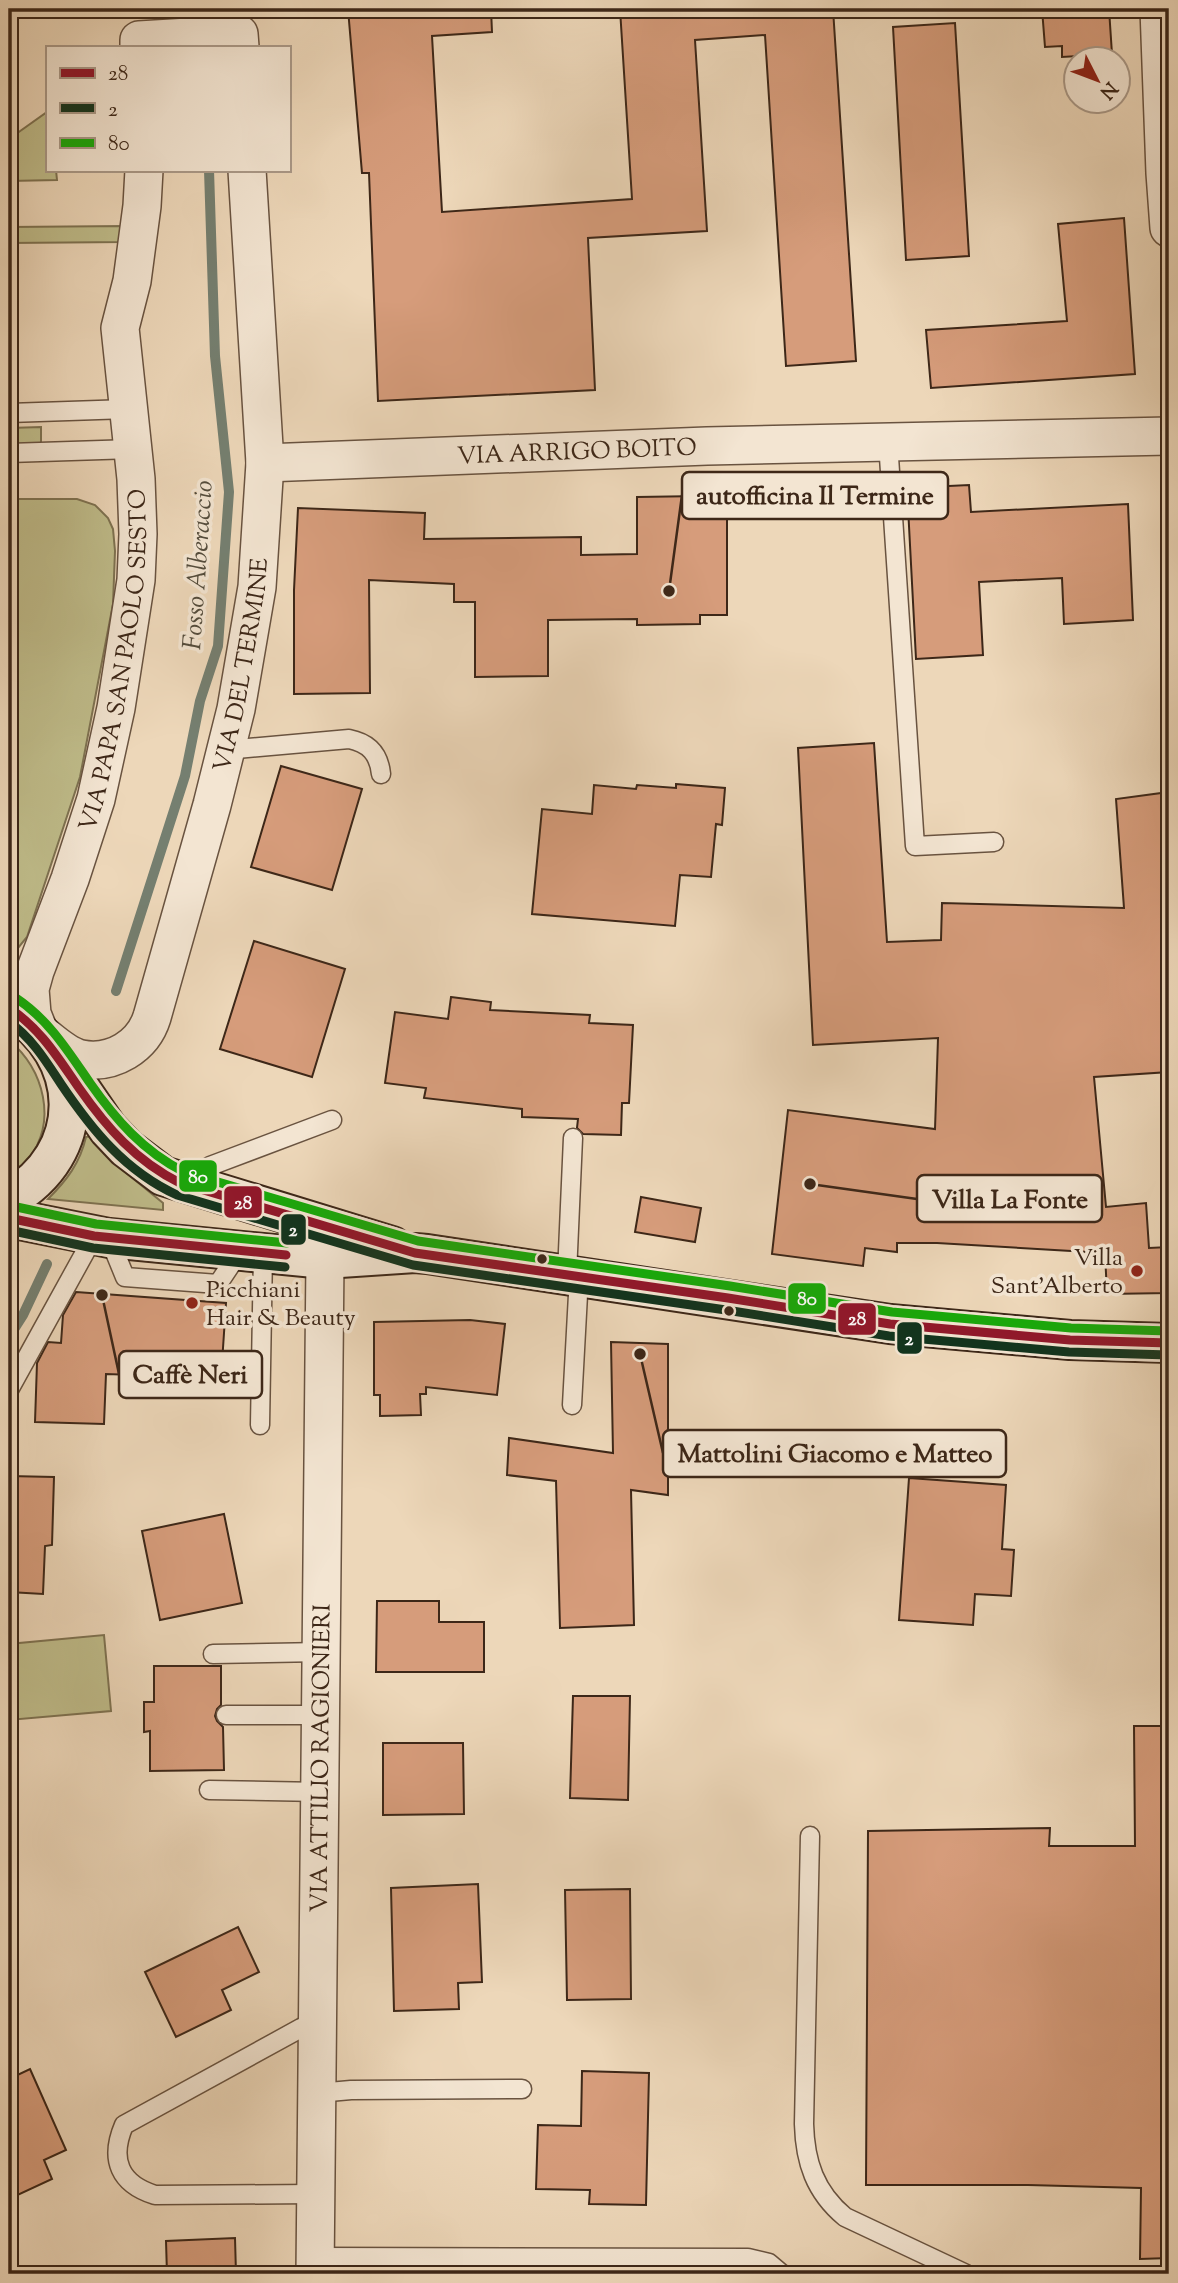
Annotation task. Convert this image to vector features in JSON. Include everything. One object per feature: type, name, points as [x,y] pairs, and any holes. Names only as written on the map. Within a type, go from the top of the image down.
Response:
[{"type":"main road","points":[[36,1032],[126,1148],[163,1176],[415,1253],[890,1324],[1070,1340],[1169,1343]]},
{"type":"main road","points":[[9,1199],[34,1182],[46,1169],[63,1138],[67,1121],[67,1087],[36,1032]]},
{"type":"main road","points":[[9,1218],[102,1237],[326,1259],[415,1253]]},
{"type":"street","points":[[1159,9],[1169,228]]},
{"type":"street","points":[[139,43],[200,23],[239,34],[240,46]]},
{"type":"street","name":"VIA PAPA SAN PAOLO SESTO","points":[[36,1032],[30,989],[96,799],[116,708],[136,580],[138,534],[133,449],[120,328],[132,281],[144,172]]},
{"type":"street","name":"VIA DEL TERMINE","points":[[36,1032],[65,1052],[80,1059],[93,1060],[128,1050],[145,1035],[226,750],[252,621],[264,506],[265,463],[247,172]]},
{"type":"street","name":"VIA ARRIGO BOITO","points":[[265,463],[707,446],[1169,436]]},
{"type":"street","name":"VIA ATTILIO RAGIONIERI","points":[[315,2266],[326,1259]]},
{"type":"lane","points":[[9,414],[128,409]]},
{"type":"lane","points":[[888,442],[915,846],[994,842]]},
{"type":"lane","points":[[9,453],[133,449]]},
{"type":"lane","points":[[226,750],[349,739],[360,741],[375,753],[381,774]]},
{"type":"lane","points":[[195,1187],[210,1166],[332,1120]]},
{"type":"lane","points":[[572,1405],[573,1138]]},
{"type":"lane","points":[[9,1390],[102,1237]]},
{"type":"lane","points":[[251,1252],[260,1425]]},
{"type":"lane","points":[[213,1654],[322,1652]]},
{"type":"lane","points":[[226,1714],[321,1714]]},
{"type":"lane","points":[[209,1790],[321,1792]]},
{"type":"lane","points":[[810,1836],[804,2124],[809,2165],[818,2188],[830,2205],[845,2217],[966,2274]]},
{"type":"lane","points":[[315,2194],[155,2195],[139,2190],[125,2179],[117,2149],[124,2125],[301,2028],[307,2025],[319,2026]]},
{"type":"lane","points":[[318,2093],[351,2090],[522,2089]]},
{"type":"lane","name":"VIA ATTILIO RAGIONIERI","points":[[315,2266],[748,2258],[769,2263],[782,2274]]},
{"type":"shaded area","points":[[46,113],[46,172],[56,172],[57,180],[9,181],[9,139]]},
{"type":"shaded area","points":[[125,226],[125,242],[9,243],[9,227]]},
{"type":"shaded area","points":[[41,427],[41,444],[9,446],[9,428]]},
{"type":"shaded area","points":[[9,499],[77,499],[95,505],[108,518],[113,529],[115,551],[113,604],[80,777],[27,937],[9,959]]},
{"type":"shaded area","points":[[9,1040],[31,1066],[43,1097],[44,1113],[43,1129],[37,1145],[28,1160],[9,1180]]},
{"type":"shaded area","points":[[91,1136],[119,1167],[163,1203],[163,1210],[48,1199],[72,1171],[86,1137]]},
{"type":"shaded area","points":[[104,1635],[111,1711],[9,1720],[9,1644]]},
{"type":"building","points":[[348,9],[491,9],[492,32],[432,36],[442,212],[632,199],[620,9],[833,9],[856,361],[786,366],[765,35],[695,40],[707,231],[588,238],[595,390],[378,401],[369,173],[362,173]]},
{"type":"building","points":[[1042,9],[1109,9],[1111,46],[1045,47]]},
{"type":"building","points":[[955,23],[969,256],[906,260],[893,27]]},
{"type":"building","points":[[1124,218],[1135,374],[931,388],[926,330],[1067,321],[1058,224]]},
{"type":"building","points":[[969,485],[971,512],[1128,504],[1133,620],[1064,624],[1062,578],[979,582],[983,655],[916,659],[907,488]]},
{"type":"building","points":[[700,496],[700,508],[727,508],[727,615],[700,615],[700,624],[637,625],[637,619],[548,620],[548,676],[475,677],[475,602],[454,602],[454,584],[369,580],[370,693],[294,694],[294,590],[298,508],[425,513],[424,539],[581,537],[581,555],[637,554],[637,497]]},
{"type":"building","points":[[874,743],[887,942],[941,940],[942,903],[1124,908],[1116,799],[1169,792],[1169,1072],[1094,1077],[1106,1207],[1146,1203],[1149,1248],[1169,1247],[1169,1293],[1107,1294],[1105,1253],[897,1243],[897,1252],[865,1248],[863,1266],[772,1254],[788,1110],[935,1129],[938,1038],[813,1045],[798,748]]},
{"type":"building","points":[[281,766],[362,789],[332,890],[251,867]]},
{"type":"building","points":[[676,784],[725,788],[722,825],[716,824],[711,877],[680,875],[675,926],[532,914],[542,809],[592,814],[594,785],[636,789],[637,785],[676,788]]},
{"type":"building","points":[[254,941],[345,969],[312,1077],[220,1049]]},
{"type":"building","points":[[451,997],[491,1002],[490,1010],[590,1015],[589,1023],[633,1025],[629,1103],[622,1103],[621,1135],[583,1134],[577,1128],[578,1119],[522,1117],[522,1109],[424,1098],[426,1088],[385,1083],[395,1012],[448,1019]]},
{"type":"building","points":[[641,1197],[701,1208],[695,1242],[635,1232]]},
{"type":"building","points":[[76,1292],[226,1303],[221,1378],[106,1374],[104,1424],[35,1422],[37,1363],[48,1342],[61,1343],[63,1315]]},
{"type":"building","points":[[470,1320],[505,1324],[497,1395],[426,1387],[426,1394],[420,1394],[421,1415],[380,1416],[380,1395],[374,1395],[374,1322]]},
{"type":"building","points":[[611,1342],[668,1344],[668,1495],[631,1490],[634,1625],[560,1628],[556,1481],[507,1475],[509,1438],[613,1453]]},
{"type":"building","points":[[9,1476],[54,1477],[52,1545],[45,1546],[43,1594],[9,1592]]},
{"type":"building","points":[[909,1478],[1006,1485],[1002,1549],[1014,1550],[1011,1596],[975,1594],[973,1625],[899,1620]]},
{"type":"building","points":[[224,1514],[242,1603],[160,1620],[142,1531]]},
{"type":"building","points":[[377,1601],[439,1601],[439,1622],[484,1622],[484,1672],[376,1672]]},
{"type":"building","points":[[154,1666],[221,1666],[221,1705],[215,1716],[223,1727],[224,1770],[150,1771],[150,1731],[144,1732],[144,1702],[154,1702]]},
{"type":"building","points":[[573,1696],[630,1696],[628,1800],[570,1798]]},
{"type":"building","points":[[1134,1726],[1169,1726],[1169,2258],[1140,2259],[1141,2188],[866,2185],[868,1831],[1050,1828],[1049,1846],[1135,1846]]},
{"type":"building","points":[[383,1743],[463,1743],[464,1814],[383,1815]]},
{"type":"building","points":[[478,1884],[482,1982],[458,1983],[459,2009],[394,2011],[391,1888]]},
{"type":"building","points":[[630,1889],[631,1999],[567,2000],[565,1890]]},
{"type":"building","points":[[238,1927],[259,1972],[222,1990],[231,2010],[176,2037],[145,1972]]},
{"type":"building","points":[[30,2069],[66,2150],[44,2160],[52,2179],[9,2199],[9,2079]]},
{"type":"building","points":[[582,2071],[649,2073],[646,2205],[589,2204],[590,2190],[536,2189],[538,2125],[581,2126]]},
{"type":"building","points":[[235,2238],[236,2274],[167,2274],[166,2241]]},
{"type":"waterway","name":"Fosso Alberaccio","points":[[116,991],[185,776],[200,701],[218,646],[229,492],[215,356],[209,172]]},
{"type":"waterway","name":"Fosso Alberaccio","points":[[9,1337],[23,1315],[47,1264]]},
{"type":"transit line","name":"80","points":[[16,998],[38,1016],[57,1037],[120,1122],[169,1164],[184,1172],[418,1241],[892,1312],[1071,1328],[1169,1331]]},
{"type":"transit line","name":"28","points":[[9,1008],[30,1025],[48,1045],[112,1130],[136,1154],[164,1174],[180,1183],[415,1253],[890,1324],[1070,1340],[1169,1343]]},
{"type":"transit line","name":"2","points":[[9,1022],[38,1050],[73,1101],[111,1148],[158,1185],[177,1195],[413,1265],[889,1336],[1069,1352],[1169,1355]]},
{"type":"transit line","name":"80","points":[[12,1206],[96,1224],[287,1243]]},
{"type":"transit line","name":"28","points":[[9,1218],[94,1236],[286,1255]]},
{"type":"transit line","name":"2","points":[[9,1230],[93,1248],[285,1267]]},
{"type":"place","name":"autofficina Il Termine","points":[[669,591]]},
{"type":"place","name":"Villa La Fonte","points":[[810,1184]]},
{"type":"place","name":"Villa Sant'Alberto","points":[[1137,1271]]},
{"type":"place","name":"Caffè Neri","points":[[102,1295]]},
{"type":"place","name":"Picchiani Hair & Beauty","points":[[192,1303]]},
{"type":"place","name":"Mattolini Giacomo e Matteo","points":[[640,1354]]}]
